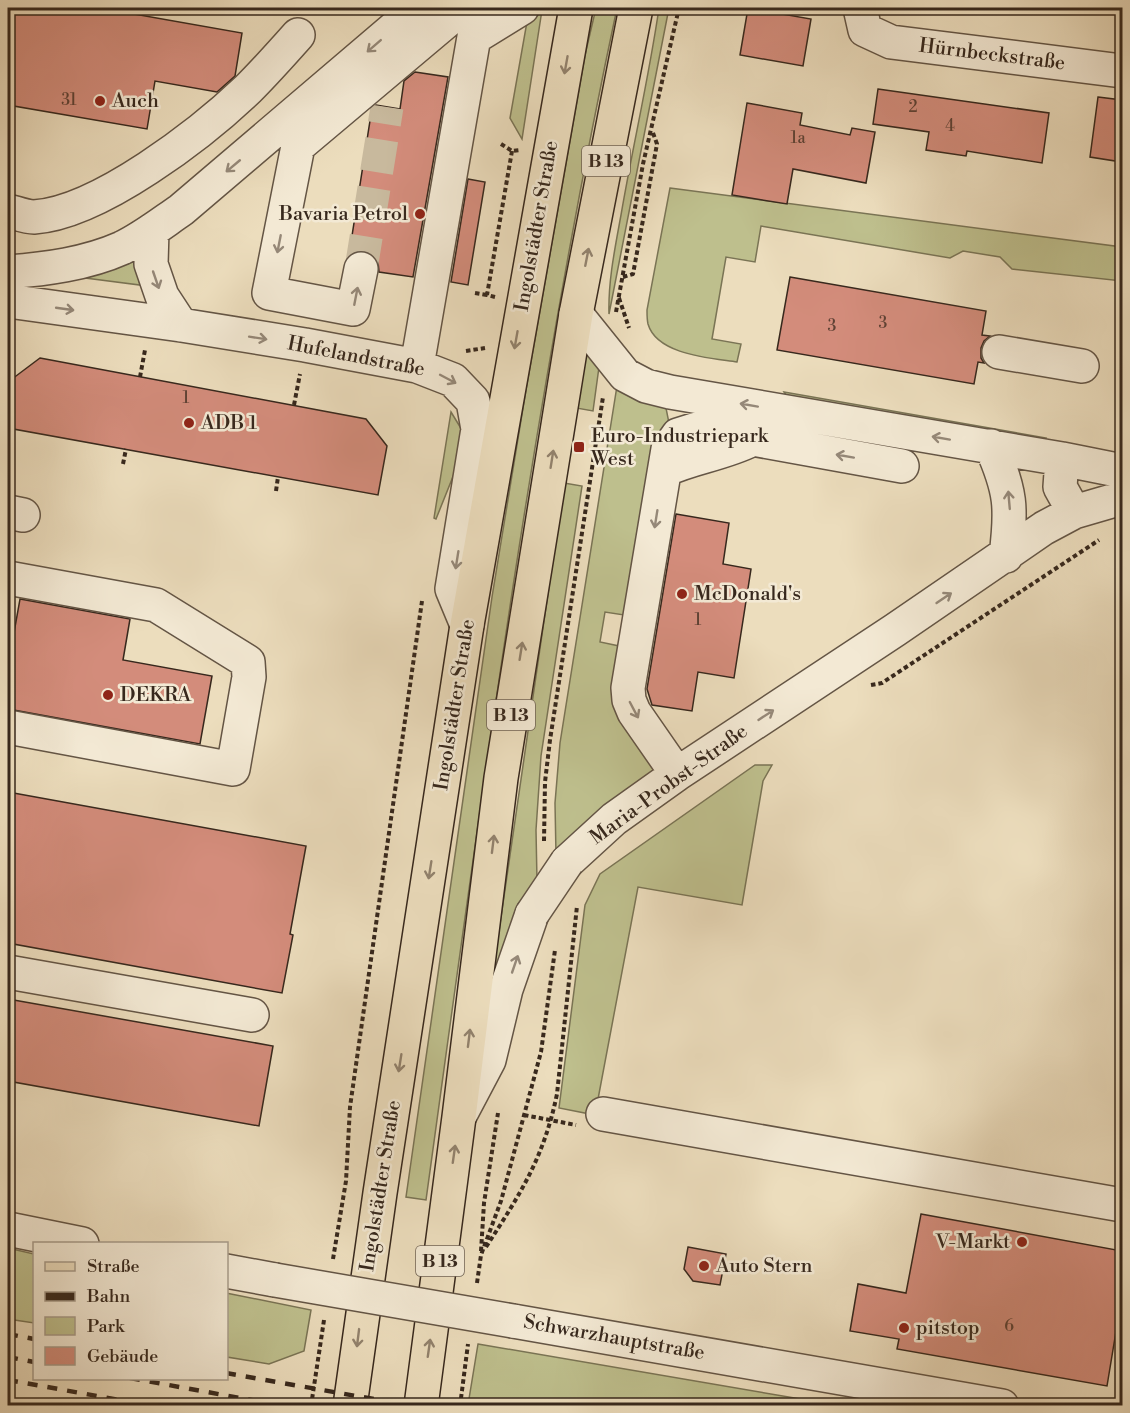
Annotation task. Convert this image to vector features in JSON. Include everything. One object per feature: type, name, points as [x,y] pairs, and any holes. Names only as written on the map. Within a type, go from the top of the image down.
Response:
[{"type":"main road","name":"Ingolstädter Straße","points":[[350,1406],[378,1205],[468,625],[576,8]]},
{"type":"main road","name":"B 13","points":[[421,1406],[501,778],[576,315],[636,8]]},
{"type":"street","points":[[8,272],[64,266],[91,259],[122,248],[152,230],[181,210],[418,8]]},
{"type":"street","points":[[361,269],[353,309],[269,293],[298,146],[462,8]]},
{"type":"street","points":[[417,366],[477,22],[522,8]]},
{"type":"street","name":"Hürnbeckstraße","points":[[862,19],[891,42],[1122,71]]},
{"type":"street","points":[[8,212],[33,217],[78,207],[123,183],[200,130],[248,88],[298,35]]},
{"type":"street","points":[[385,72],[387,106]]},
{"type":"street","points":[[152,230],[151,264],[162,296],[181,325]]},
{"type":"street","name":"Hufelandstraße","points":[[8,301],[181,325],[303,357],[417,366],[453,380],[473,401],[478,429],[452,589],[468,625]]},
{"type":"street","points":[[576,315],[625,375],[646,386],[1122,471]]},
{"type":"street","points":[[999,352],[1082,366]]},
{"type":"street","points":[[677,774],[634,712],[629,700],[628,688],[668,449],[678,435],[697,429],[902,466]]},
{"type":"street","points":[[992,446],[1009,494],[1010,524],[1006,556]]},
{"type":"street","points":[[1062,459],[1060,487],[1074,512]]},
{"type":"street","name":"Maria-Probst-Straße","points":[[459,1117],[489,1060],[506,989],[532,914],[567,862],[614,819],[677,774],[1006,556],[1044,528],[1074,512],[1122,498]]},
{"type":"street","points":[[8,578],[156,605],[248,662],[249,677],[233,769],[8,727]]},
{"type":"street","points":[[8,972],[252,1015]]},
{"type":"street","points":[[603,1113],[1122,1205]]},
{"type":"street","points":[[8,1229],[72,1242]]},
{"type":"street","name":"Schwarzhauptstraße","points":[[228,1271],[1002,1406]]},
{"type":"path","points":[[544,834],[545,782],[550,740],[622,277],[651,127],[679,8]]},
{"type":"path","points":[[622,277],[633,274],[657,144],[651,127]]},
{"type":"path","points":[[501,144],[513,151],[524,149]]},
{"type":"path","points":[[487,295],[513,151]]},
{"type":"path","points":[[475,293],[500,298]]},
{"type":"path","points":[[140,377],[147,343]]},
{"type":"path","points":[[294,405],[303,357]]},
{"type":"path","points":[[123,464],[126,449]]},
{"type":"path","points":[[276,491],[278,477]]},
{"type":"path","points":[[582,486],[589,487]]},
{"type":"path","points":[[331,1270],[346,1181],[351,1095],[423,591]]},
{"type":"path","points":[[556,942],[541,1052],[501,1201],[481,1255],[524,1188],[539,1158],[551,1121],[557,1094],[578,896]]},
{"type":"path","points":[[524,1115],[551,1121]]},
{"type":"path","points":[[311,1406],[324,1315]]},
{"type":"green space","points":[[596,8],[617,8],[559,304],[534,453],[488,751],[426,1200],[406,1197],[492,597],[585,55]]},
{"type":"green space","points":[[659,8],[669,8],[609,314],[614,252]]},
{"type":"green space","points":[[542,10],[522,139],[510,118],[528,16]]},
{"type":"green space","points":[[670,188],[1122,247],[1122,281],[1012,269],[1000,257],[963,251],[950,258],[761,226],[755,262],[726,257],[712,339],[741,344],[737,362],[700,356],[673,349],[662,342],[653,334],[648,322],[647,310]]},
{"type":"green space","points":[[134,260],[140,285],[85,278]]},
{"type":"green space","points":[[585,346],[599,367],[593,411],[576,408]]},
{"type":"green space","points":[[617,386],[665,403],[670,428],[624,615],[605,612],[600,642],[619,646],[662,767],[556,855],[555,803],[560,743]]},
{"type":"green space","points":[[784,392],[1046,438],[1042,444],[789,400]]},
{"type":"green space","points":[[451,412],[462,430],[454,474],[436,519],[434,518]]},
{"type":"green space","points":[[564,483],[582,486],[541,756],[536,830],[537,881],[489,1000]]},
{"type":"green space","points":[[755,765],[772,765],[763,781],[742,905],[638,887],[595,1115],[559,1108],[585,905],[600,874]]},
{"type":"green space","points":[[8,1248],[33,1254],[33,1323],[8,1319]]},
{"type":"green space","points":[[228,1293],[311,1310],[304,1351],[269,1364],[228,1357]]},
{"type":"green space","points":[[478,1344],[836,1405],[468,1405]]},
{"type":"building","points":[[8,8],[100,8],[242,33],[235,76],[217,92],[155,81],[147,129],[8,105]]},
{"type":"building","points":[[748,8],[811,19],[803,66],[740,55]]},
{"type":"building","points":[[415,72],[448,77],[413,277],[379,272],[378,262],[374,255],[365,251],[356,251],[349,255],[372,108],[376,105],[400,109],[404,81]]},
{"type":"building","points":[[878,89],[1049,113],[1042,163],[967,151],[966,156],[926,150],[929,132],[873,124]]},
{"type":"building","points":[[1098,97],[1122,100],[1122,162],[1090,157]]},
{"type":"building","points":[[747,103],[802,113],[800,125],[850,135],[852,128],[875,132],[866,183],[793,169],[787,204],[732,195]]},
{"type":"building","points":[[468,179],[485,182],[468,285],[451,282]]},
{"type":"building","points":[[790,277],[986,311],[982,335],[990,336],[981,348],[981,358],[984,363],[978,362],[974,384],[777,350]]},
{"type":"building","name":"ADB 1","points":[[40,358],[366,419],[387,446],[378,495],[8,428],[8,382]]},
{"type":"building","points":[[676,514],[729,523],[723,564],[751,569],[734,678],[698,672],[692,711],[652,705],[647,689]]},
{"type":"building","name":"DEKRA","points":[[20,599],[130,619],[123,660],[212,676],[200,744],[8,709],[8,666]]},
{"type":"building","points":[[8,792],[306,846],[282,993],[8,943]]},
{"type":"building","points":[[8,999],[273,1046],[259,1126],[8,1081]]},
{"type":"building","points":[[921,1214],[1122,1251],[1122,1295],[1107,1386],[897,1349],[899,1339],[850,1331],[858,1284],[906,1293]]},
{"type":"building","points":[[688,1247],[726,1254],[720,1285],[693,1281],[684,1269]]},
{"type":"tunnel","points":[[361,269],[387,107]]},
{"type":"railway","points":[[8,1334],[33,1339]]},
{"type":"railway","points":[[8,1357],[33,1362]]},
{"type":"railway","points":[[228,1373],[413,1406]]},
{"type":"railway","points":[[8,1380],[153,1406]]},
{"type":"railway","points":[[141,1380],[284,1406]]},
{"type":"place","name":"Auch","points":[[100,101]]},
{"type":"place","name":"Bavaria Petrol","points":[[420,214]]},
{"type":"place","name":"ADB 1","points":[[189,423]]},
{"type":"place","name":"Euro-Industriepark West","points":[[579,447]]},
{"type":"place","name":"McDonald's","points":[[682,594]]},
{"type":"place","name":"DEKRA","points":[[108,695]]},
{"type":"place","name":"V-Markt","points":[[1022,1242]]},
{"type":"place","name":"Auto Stern","points":[[704,1266]]},
{"type":"place","name":"pitstop","points":[[904,1328]]}]
